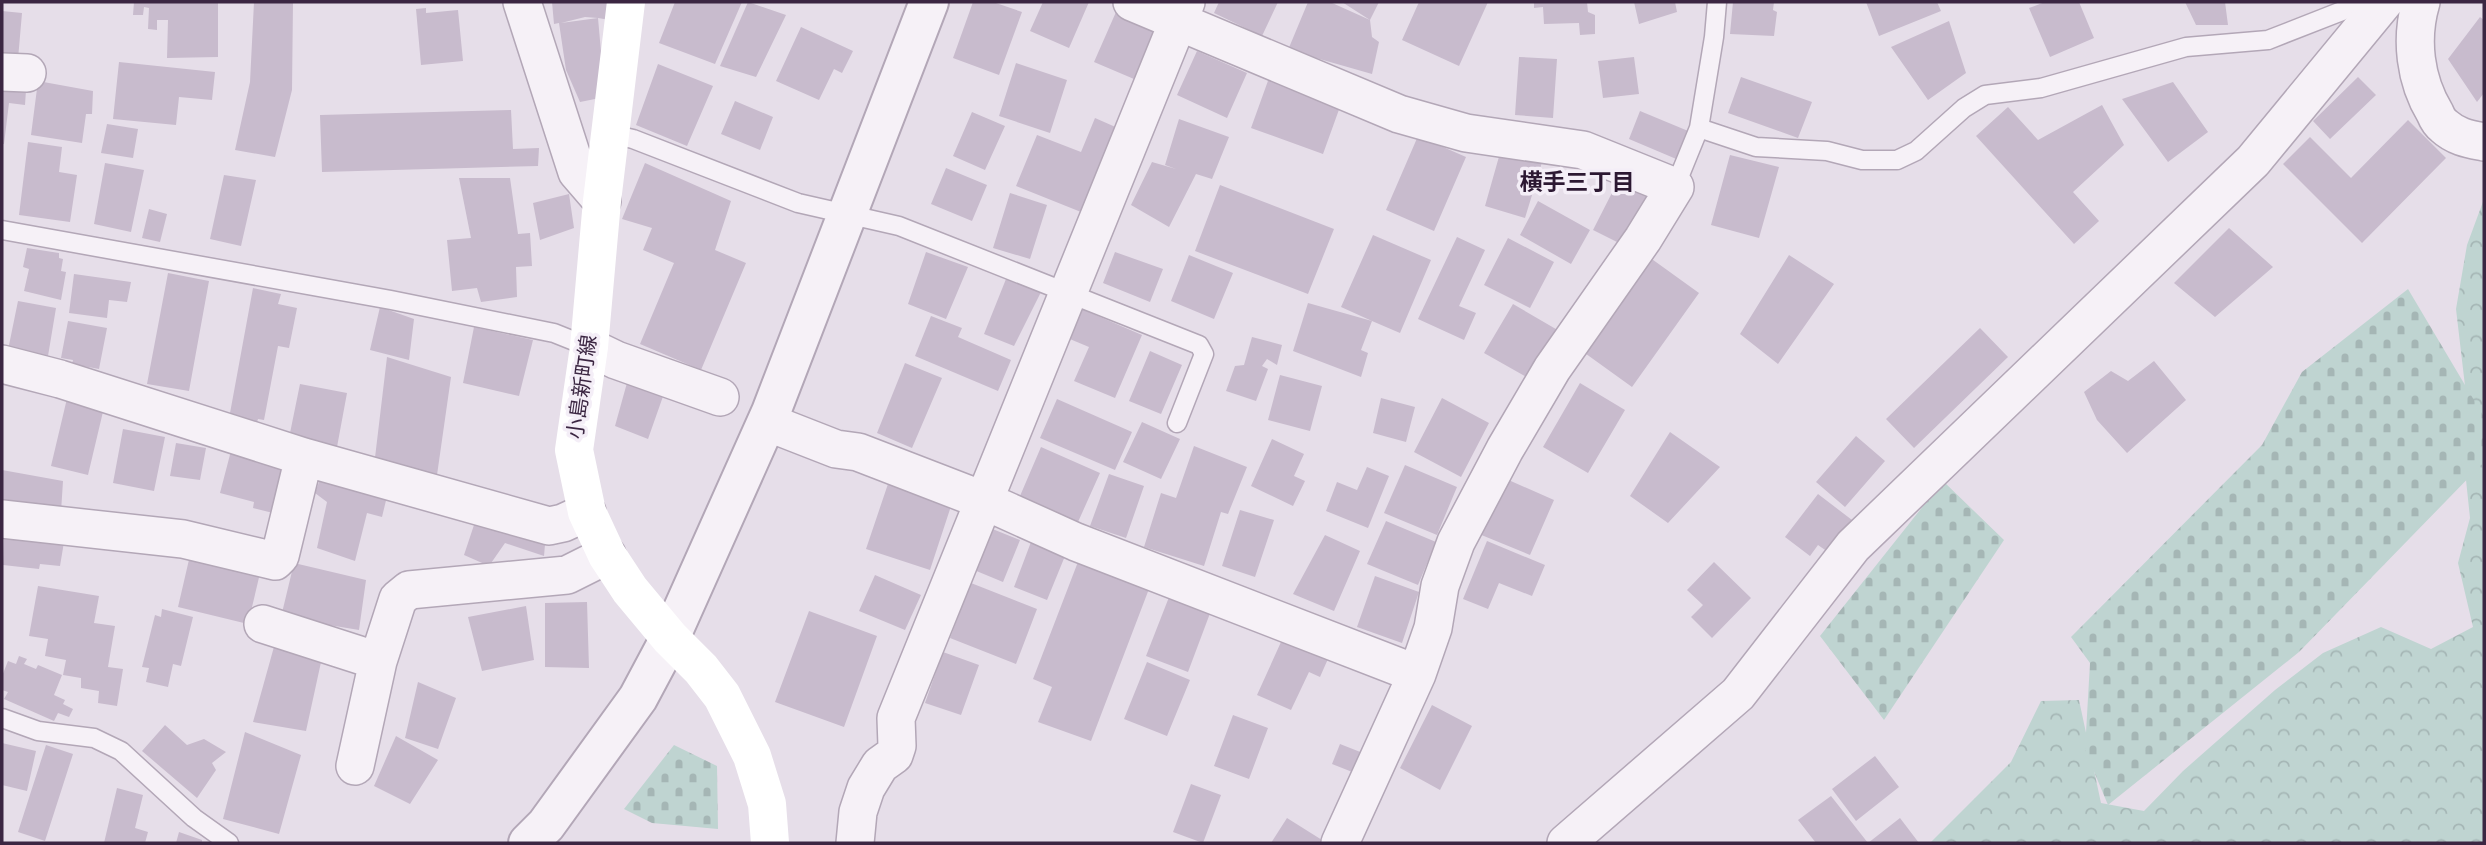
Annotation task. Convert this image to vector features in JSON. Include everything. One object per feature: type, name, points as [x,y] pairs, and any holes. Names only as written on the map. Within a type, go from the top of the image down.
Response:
[{"type":"main road","name":"小島新町線","points":[[626,2],[602,201],[589,347],[574,450],[587,512],[607,555],[630,590],[722,696],[752,756],[767,804],[771,843]]},
{"type":"street","points":[[522,2],[577,172],[602,201]]},
{"type":"street","points":[[528,843],[546,825],[638,698],[670,638],[766,422],[929,2]]},
{"type":"street","points":[[1132,2],[1182,11],[1399,114],[1466,132],[1583,150],[1675,187],[1643,239],[1552,369],[1505,449],[1456,542],[1440,586],[1433,628],[1416,674],[1340,843]]},
{"type":"street","points":[[1566,843],[1738,694],[1853,546],[2253,161],[2384,2]]},
{"type":"street","points":[[2421,2],[2415,56],[2419,81],[2442,125],[2461,137],[2484,142]]},
{"type":"street","points":[[855,843],[859,812],[866,788],[880,765],[894,755],[897,746],[896,718],[1182,11]]},
{"type":"street","points":[[589,347],[616,360],[720,397]]},
{"type":"street","points":[[2,364],[60,379],[304,457],[549,526],[587,512]]},
{"type":"street","points":[[766,422],[836,449],[858,452],[985,501],[1076,542],[1416,674]]},
{"type":"street","points":[[2,519],[183,539],[275,561],[280,556],[304,457]]},
{"type":"street","points":[[355,766],[378,661],[398,599],[409,590],[567,575],[607,555]]},
{"type":"street","points":[[263,624],[378,661]]},
{"type":"lane","points":[[1675,187],[1699,128],[1717,2]]},
{"type":"lane","points":[[1699,128],[1756,147],[1827,151],[1863,160],[1897,160],[1916,151],[1964,108],[1985,94],[2041,88],[2186,47],[2268,40],[2342,11],[2353,2]]},
{"type":"lane","points":[[611,134],[633,139],[798,203],[899,226],[1199,345],[1204,354],[1177,423]]},
{"type":"lane","points":[[2,230],[248,272],[391,300],[554,333],[589,347]]},
{"type":"lane","points":[[2,718],[38,731],[94,738],[121,751],[194,818],[229,843]]},
{"type":"green space","points":[[2484,199],[2484,843],[1930,843],[2011,762],[2041,701],[2079,700],[2101,803],[2144,811],[2183,771],[2275,690],[2323,653],[2381,627],[2431,649],[2473,627],[2458,563],[2470,518],[2463,451],[2465,386],[2456,309],[2467,245]]},
{"type":"green space","points":[[2408,289],[2484,417],[2484,462],[2299,652],[2108,805],[2085,750],[2090,663],[2071,637],[2262,445],[2302,372]]},
{"type":"green space","points":[[1943,481],[2004,540],[1884,720],[1820,636]]},
{"type":"green space","points":[[674,745],[717,766],[718,829],[652,823],[624,809]]},
{"type":"building","points":[[134,2],[218,2],[218,57],[167,58],[168,20],[157,20],[157,30],[148,29],[149,8],[144,7],[143,15],[133,15]]},
{"type":"building","points":[[254,2],[293,2],[292,90],[275,157],[235,150],[250,82]]},
{"type":"building","points":[[552,2],[611,2],[610,20],[598,18],[605,97],[580,102],[566,70],[559,23],[554,24]],"holes":[[[585,17],[598,18],[561,23]]]},
{"type":"building","points":[[675,2],[742,2],[715,64],[659,43]]},
{"type":"building","points":[[748,2],[786,15],[756,77],[720,66]]},
{"type":"building","points":[[973,2],[993,2],[1022,12],[999,75],[953,58]]},
{"type":"building","points":[[1043,2],[1089,2],[1069,48],[1030,31]]},
{"type":"building","points":[[1219,2],[1278,2],[1262,36],[1214,13]]},
{"type":"building","points":[[1308,2],[1330,2],[1370,20],[1372,37],[1379,42],[1372,74],[1288,50]]},
{"type":"building","points":[[1342,2],[1379,2],[1370,20]]},
{"type":"building","points":[[1419,2],[1488,2],[1459,66],[1402,40]]},
{"type":"building","points":[[1534,2],[1587,2],[1588,12],[1595,15],[1595,34],[1580,35],[1579,23],[1544,24],[1543,7],[1534,8]]},
{"type":"building","points":[[1634,2],[1675,2],[1677,12],[1639,24]]},
{"type":"building","points":[[1733,2],[1774,2],[1773,10],[1777,12],[1774,36],[1730,34]]},
{"type":"building","points":[[1866,2],[1937,2],[1941,11],[1879,36]]},
{"type":"building","points":[[2045,2],[2079,2],[2094,38],[2050,57],[2029,8]]},
{"type":"building","points":[[2185,2],[2225,2],[2228,25],[2196,25]]},
{"type":"building","points":[[426,8],[426,13],[458,10],[463,61],[421,65],[416,9]]},
{"type":"building","points":[[2,11],[22,13],[18,59],[2,58]]},
{"type":"building","points":[[1116,12],[1155,29],[1134,79],[1094,62]]},
{"type":"building","points":[[2480,17],[2484,20],[2484,93],[2477,102],[2448,59]]},
{"type":"building","points":[[1949,21],[1966,73],[1928,100],[1891,47]]},
{"type":"building","points":[[801,27],[853,51],[842,73],[834,69],[819,100],[776,81]]},
{"type":"building","points":[[1197,51],[1247,73],[1227,118],[1177,95]]},
{"type":"building","points":[[1519,57],[1557,59],[1553,118],[1515,115]]},
{"type":"building","points":[[1634,57],[1639,94],[1603,98],[1598,61]]},
{"type":"building","points":[[119,62],[215,72],[212,100],[179,97],[176,125],[113,119]]},
{"type":"building","points":[[1016,63],[1067,80],[1050,133],[999,116]]},
{"type":"building","points":[[658,64],[713,86],[687,146],[636,125]]},
{"type":"building","points":[[1741,77],[1812,102],[1798,138],[1728,113]]},
{"type":"building","points":[[2358,77],[2376,95],[2330,139],[2313,121]]},
{"type":"building","points":[[1269,78],[1341,104],[1323,154],[1251,128]]},
{"type":"building","points":[[38,81],[93,91],[92,114],[86,114],[82,143],[31,135]]},
{"type":"building","points":[[2173,82],[2208,132],[2168,162],[2122,99]]},
{"type":"building","points":[[2,88],[26,90],[25,105],[9,103],[4,144],[2,144]]},
{"type":"building","points":[[735,101],[773,117],[760,150],[721,134]]},
{"type":"building","points":[[2102,105],[2124,145],[2073,192],[2099,221],[2074,244],[1976,136],[2008,107],[2038,140]]},
{"type":"building","points":[[511,110],[513,149],[539,148],[538,166],[322,172],[320,115]]},
{"type":"building","points":[[1640,111],[1693,133],[1681,161],[1629,139]]},
{"type":"building","points":[[972,112],[1005,126],[985,170],[953,156]]},
{"type":"building","points":[[1095,118],[1120,129],[1086,214],[1016,186],[1037,135],[1081,152]]},
{"type":"building","points":[[1179,119],[1229,137],[1212,179],[1196,174],[1169,227],[1131,205],[1152,162],[1176,169],[1165,165]]},
{"type":"building","points":[[2408,120],[2446,158],[2362,243],[2283,164],[2310,137],[2351,178]]},
{"type":"building","points":[[107,124],[138,129],[133,158],[101,153]]},
{"type":"building","points":[[1418,136],[1466,157],[1434,231],[1386,210]]},
{"type":"building","points":[[28,142],[62,147],[59,172],[77,175],[70,222],[19,215]]},
{"type":"building","points":[[1502,146],[1543,159],[1525,218],[1485,206]]},
{"type":"building","points":[[1730,155],[1779,167],[1759,238],[1711,225]]},
{"type":"building","points":[[105,163],[144,170],[131,232],[94,224]]},
{"type":"building","points":[[645,163],[731,201],[715,250],[746,263],[701,370],[640,344],[674,263],[643,250],[652,228],[622,219]]},
{"type":"building","points":[[946,168],[987,185],[972,221],[931,204]]},
{"type":"building","points":[[224,175],[256,180],[241,246],[210,239]]},
{"type":"building","points":[[459,178],[510,178],[518,234],[530,233],[532,266],[516,267],[517,297],[481,302],[477,288],[452,291],[447,240],[471,238]]},
{"type":"building","points":[[1618,181],[1650,197],[1625,246],[1593,230]]},
{"type":"building","points":[[1220,185],[1334,229],[1308,294],[1195,251]]},
{"type":"building","points":[[1010,193],[1047,205],[1030,259],[993,248]]},
{"type":"building","points":[[569,194],[574,228],[540,240],[533,203]]},
{"type":"building","points":[[1538,201],[1590,230],[1571,264],[1520,235]]},
{"type":"building","points":[[149,209],[167,214],[160,242],[142,238]]},
{"type":"building","points":[[2229,228],[2273,267],[2215,317],[2174,283]]},
{"type":"building","points":[[1373,235],[1431,260],[1400,333],[1341,307]]},
{"type":"building","points":[[1457,237],[1485,250],[1459,306],[1476,313],[1464,340],[1418,319]]},
{"type":"building","points":[[1508,238],[1554,262],[1530,308],[1484,285]]},
{"type":"building","points":[[27,248],[59,253],[59,258],[63,259],[61,271],[66,272],[61,300],[24,291],[29,269],[23,267]]},
{"type":"building","points":[[926,252],[968,267],[946,319],[908,304]]},
{"type":"building","points":[[1115,252],[1163,269],[1150,302],[1103,283]]},
{"type":"building","points":[[1189,255],[1233,273],[1214,319],[1171,301]]},
{"type":"building","points":[[1789,255],[1834,284],[1778,364],[1740,334]]},
{"type":"building","points":[[1649,257],[1699,293],[1632,387],[1582,351]]},
{"type":"building","points":[[168,273],[209,281],[189,391],[147,384]]},
{"type":"building","points":[[74,274],[131,282],[127,302],[109,300],[107,318],[69,313]]},
{"type":"building","points":[[1008,274],[1042,290],[1014,346],[984,334]]},
{"type":"building","points":[[253,288],[281,294],[278,304],[297,308],[289,348],[278,346],[264,420],[258,419],[255,429],[228,424]]},
{"type":"building","points":[[18,301],[56,308],[48,356],[8,350]]},
{"type":"building","points":[[1308,303],[1372,321],[1361,350],[1368,353],[1361,377],[1293,351]]},
{"type":"building","points":[[1513,304],[1561,332],[1532,380],[1484,353]]},
{"type":"building","points":[[380,307],[414,319],[409,360],[370,350]]},
{"type":"building","points":[[1077,307],[1142,335],[1115,398],[1074,381],[1089,347],[1065,337]]},
{"type":"building","points":[[931,316],[962,328],[958,337],[1011,360],[998,391],[915,356]]},
{"type":"building","points":[[68,321],[107,328],[99,369],[72,364],[73,360],[61,358]]},
{"type":"building","points":[[474,327],[533,340],[519,396],[463,383]]},
{"type":"building","points":[[1980,328],[2008,357],[1914,448],[1886,419]]},
{"type":"building","points":[[1252,337],[1282,345],[1277,365],[1267,359],[1262,366],[1268,369],[1256,401],[1226,391],[1235,366],[1244,365]]},
{"type":"building","points":[[1150,351],[1182,365],[1161,414],[1129,401]]},
{"type":"building","points":[[387,357],[451,377],[437,475],[374,466]]},
{"type":"building","points":[[2154,361],[2186,400],[2127,453],[2097,420],[2084,392],[2111,371],[2128,381]]},
{"type":"building","points":[[905,363],[942,378],[912,448],[877,433]]},
{"type":"building","points":[[630,372],[667,385],[648,439],[615,426]]},
{"type":"building","points":[[1280,375],[1322,386],[1310,431],[1268,420]]},
{"type":"building","points":[[1580,383],[1625,410],[1588,473],[1543,447]]},
{"type":"building","points":[[300,384],[347,393],[337,447],[289,438]]},
{"type":"building","points":[[69,390],[106,399],[88,475],[51,466]]},
{"type":"building","points":[[1381,398],[1415,407],[1406,442],[1373,433]]},
{"type":"building","points":[[1442,398],[1489,423],[1461,477],[1414,452]]},
{"type":"building","points":[[1057,399],[1132,432],[1115,470],[1040,438]]},
{"type":"building","points":[[1142,422],[1180,439],[1161,479],[1123,462]]},
{"type":"building","points":[[123,429],[165,437],[154,491],[113,483]]},
{"type":"building","points":[[1670,432],[1720,467],[1668,523],[1630,496]]},
{"type":"building","points":[[1856,436],[1885,461],[1845,507],[1816,482]]},
{"type":"building","points":[[1272,439],[1304,454],[1294,476],[1305,481],[1293,506],[1251,486]]},
{"type":"building","points":[[176,443],[206,448],[200,480],[170,476]]},
{"type":"building","points":[[1194,446],[1247,467],[1228,514],[1221,512],[1204,566],[1144,547],[1161,493],[1176,498]]},
{"type":"building","points":[[232,447],[287,461],[273,513],[253,508],[254,502],[220,493]]},
{"type":"building","points":[[1041,447],[1100,473],[1078,522],[1020,496]]},
{"type":"building","points":[[326,463],[389,488],[382,517],[367,513],[355,561],[317,548],[327,502],[315,493]]},
{"type":"building","points":[[1405,465],[1457,487],[1437,535],[1384,513]]},
{"type":"building","points":[[1367,467],[1389,476],[1368,528],[1326,511],[1337,482],[1357,490]]},
{"type":"building","points":[[2,470],[63,481],[61,512],[2,505]]},
{"type":"building","points":[[1109,474],[1144,486],[1126,538],[1090,526]]},
{"type":"building","points":[[890,478],[953,500],[930,570],[866,549]]},
{"type":"building","points":[[1504,478],[1554,500],[1530,555],[1479,534]]},
{"type":"building","points":[[1818,494],[1852,520],[1828,552],[1818,545],[1810,556],[1785,537]]},
{"type":"building","points":[[480,507],[546,533],[544,556],[505,543],[489,566],[464,555]]},
{"type":"building","points":[[1240,510],[1274,520],[1255,577],[1222,566]]},
{"type":"building","points":[[1386,521],[1436,542],[1418,585],[1367,564]]},
{"type":"building","points":[[990,528],[1020,540],[1003,582],[974,570]]},
{"type":"building","points":[[1325,535],[1360,551],[1334,611],[1293,594]]},
{"type":"building","points":[[65,536],[60,566],[40,564],[39,569],[3,565],[4,537]]},
{"type":"building","points":[[1487,541],[1545,565],[1532,596],[1499,583],[1488,609],[1463,599]]},
{"type":"building","points":[[1031,542],[1065,556],[1047,600],[1014,587]]},
{"type":"building","points":[[191,551],[261,569],[248,624],[178,607]]},
{"type":"building","points":[[1081,554],[1152,581],[1091,741],[1038,722],[1052,687],[1033,679]]},
{"type":"building","points":[[1714,562],[1751,598],[1712,638],[1691,617],[1703,605],[1687,590]]},
{"type":"building","points":[[294,563],[366,580],[359,630],[281,617]]},
{"type":"building","points":[[875,575],[921,595],[905,630],[859,611]]},
{"type":"building","points":[[1375,576],[1419,592],[1402,643],[1357,627]]},
{"type":"building","points":[[971,583],[1037,609],[1016,664],[950,638]]},
{"type":"building","points":[[38,586],[99,596],[94,623],[115,626],[108,667],[123,669],[117,706],[98,703],[99,691],[81,688],[81,678],[63,675],[66,660],[45,656],[48,639],[29,636]]},
{"type":"building","points":[[1171,592],[1212,608],[1188,672],[1146,656]]},
{"type":"building","points":[[587,602],[589,668],[545,667],[545,603]]},
{"type":"building","points":[[526,606],[534,660],[482,671],[468,617]]},
{"type":"building","points":[[162,609],[193,617],[181,666],[173,664],[168,687],[146,682],[149,668],[142,667],[155,615],[161,617]]},
{"type":"building","points":[[809,611],[877,636],[844,727],[775,702]]},
{"type":"building","points":[[1286,631],[1331,652],[1320,677],[1309,672],[1291,710],[1257,695]]},
{"type":"building","points":[[277,636],[323,653],[306,731],[253,722]]},
{"type":"building","points":[[943,652],[979,665],[961,715],[925,703]]},
{"type":"building","points":[[19,656],[27,659],[24,664],[36,669],[38,665],[62,675],[54,695],[65,700],[63,704],[73,709],[69,717],[58,713],[54,721],[4,699],[8,692],[2,690],[2,676],[8,661],[16,664]]},
{"type":"building","points":[[1147,662],[1190,680],[1167,736],[1124,719]]},
{"type":"building","points":[[418,682],[456,698],[438,749],[405,738]]},
{"type":"building","points":[[1432,705],[1472,726],[1440,790],[1400,768]]},
{"type":"building","points":[[1233,715],[1268,728],[1249,779],[1214,766]]},
{"type":"building","points":[[165,725],[187,745],[204,739],[226,752],[212,763],[216,770],[197,798],[142,751]]},
{"type":"building","points":[[245,732],[301,755],[279,834],[223,819]]},
{"type":"building","points":[[396,736],[438,760],[410,804],[374,786]]},
{"type":"building","points":[[2,743],[36,751],[27,791],[2,785]]},
{"type":"building","points":[[1340,744],[1373,757],[1365,777],[1332,764]]},
{"type":"building","points":[[46,745],[73,754],[45,841],[18,832]]},
{"type":"building","points":[[1875,756],[1899,787],[1856,821],[1832,789]]},
{"type":"building","points":[[1191,784],[1221,795],[1203,843],[1173,832]]},
{"type":"building","points":[[117,788],[143,795],[135,828],[148,832],[145,843],[104,843]]},
{"type":"building","points":[[1831,796],[1868,843],[1816,843],[1798,820]]},
{"type":"building","points":[[1287,818],[1322,840],[1320,843],[1271,843]]},
{"type":"building","points":[[1900,818],[1919,843],[1868,843]]},
{"type":"building","points":[[179,832],[202,840],[202,843],[176,843]]},
{"type":"district","name":"横手三丁目","points":[[1577,182]]}]
